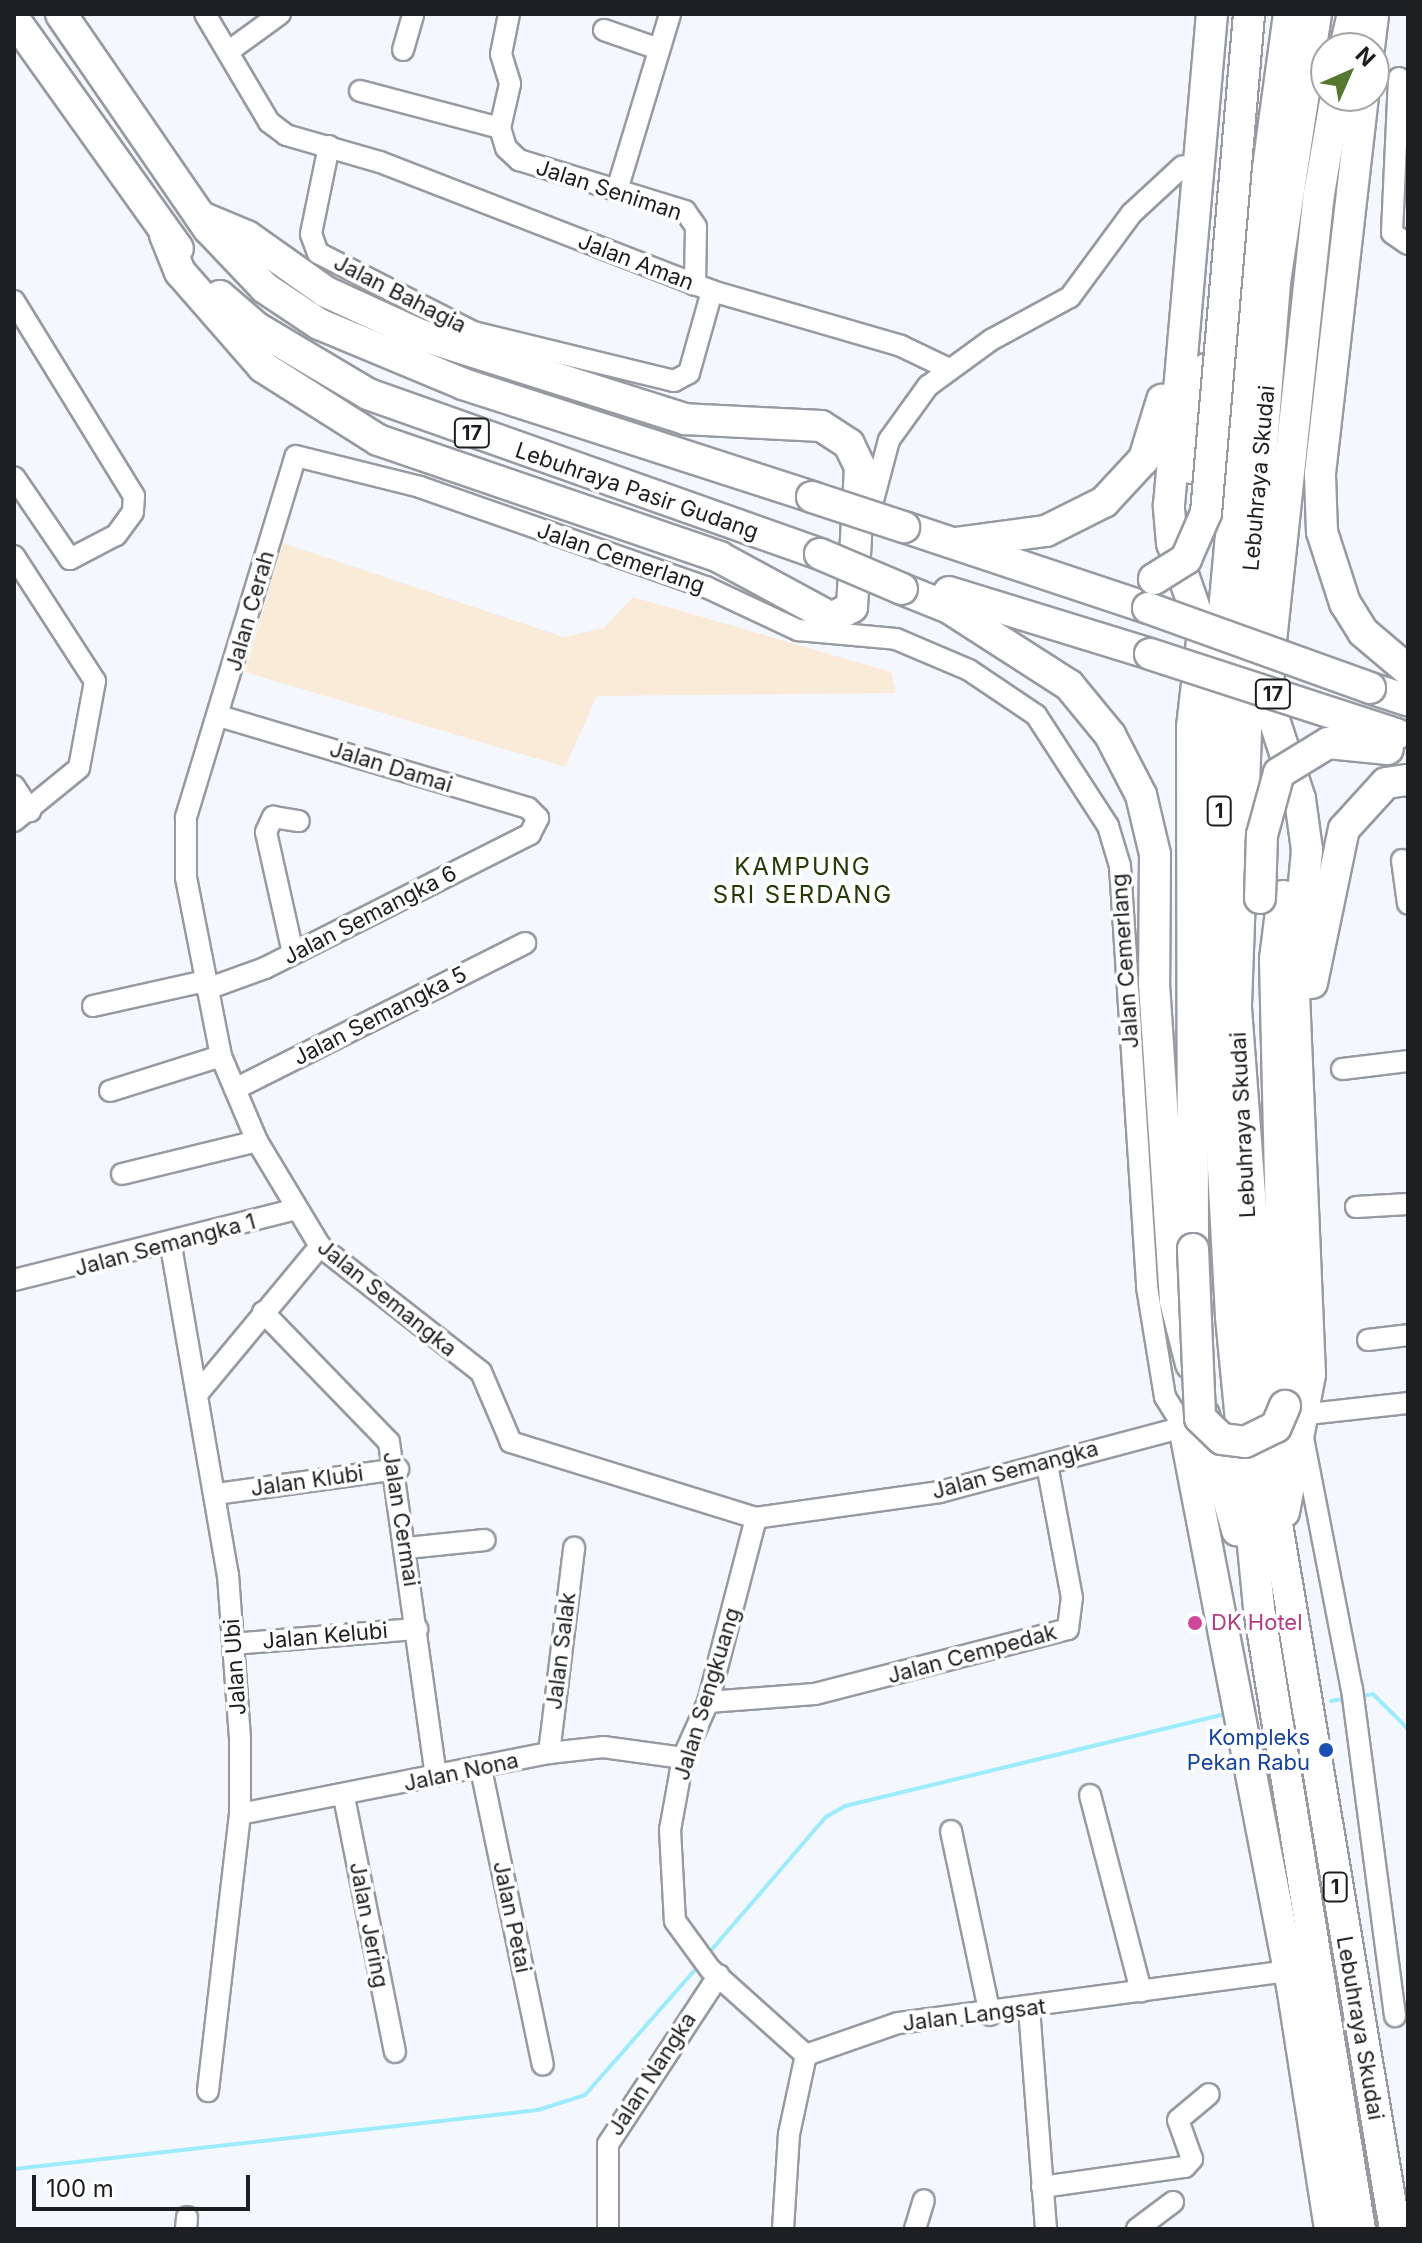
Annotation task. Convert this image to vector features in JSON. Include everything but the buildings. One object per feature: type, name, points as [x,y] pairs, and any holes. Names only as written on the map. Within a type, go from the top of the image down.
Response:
[{"type":"highway","name":"17","points":[[61,14],[201,217],[265,288],[319,324],[386,355],[1042,573],[1151,593],[1370,688],[1408,700]]},
{"type":"highway","points":[[955,543],[1065,524],[1104,502],[1144,459],[1157,430],[1164,387],[1183,166],[1211,14]]},
{"type":"highway","points":[[1211,14],[1169,505],[1172,543],[1203,632],[1192,727],[1184,954],[1200,1418],[1222,1439],[1245,1442],[1298,1419]]},
{"type":"highway","points":[[1220,652],[1184,512],[1214,319],[1240,14]]},
{"type":"highway","points":[[1151,593],[1186,559],[1206,513],[1249,14]]},
{"type":"highway","name":"Lebuhraya Skudai","points":[[1289,14],[1257,249],[1220,652],[1216,1039],[1231,1317],[1259,1609],[1321,1968],[1360,2229]]},
{"type":"highway","name":"Lebuhraya Skudai","points":[[1316,14],[1275,283],[1248,673],[1236,1008],[1250,1255],[1279,1544],[1395,2229]]},
{"type":"highway","name":"Lebuhraya Pasir Gudang","points":[[14,19],[165,235],[257,328],[368,394],[902,583],[1150,654],[1400,744]]},
{"type":"highway","points":[[1279,1544],[1298,1419],[1300,1060],[1294,993],[1307,850],[1300,799],[1268,701],[1302,335],[1334,112]]},
{"type":"highway","points":[[1359,112],[1320,475],[1322,532],[1338,589],[1363,632],[1408,670]]},
{"type":"highway","points":[[165,235],[180,272],[263,367],[378,440],[719,557],[832,618],[852,607],[860,467],[849,444],[821,426],[685,419],[434,340],[326,292],[247,236],[201,217]]},
{"type":"highway","points":[[902,583],[952,610],[1059,659],[1125,724],[1160,791],[1171,833],[1184,954]]},
{"type":"highway","points":[[952,610],[1069,685],[1110,735],[1141,795],[1155,854],[1154,984],[1175,1301],[1259,1609]]},
{"type":"highway","points":[[1248,673],[1288,846],[1275,959],[1286,1271],[1298,1419]]},
{"type":"highway","points":[[1298,1419],[1265,1094],[1262,835],[1269,795],[1295,760],[1344,741],[1400,744]]},
{"type":"highway","points":[[1300,1060],[1344,829],[1374,793],[1408,780]]},
{"type":"highway","points":[[1184,1427],[1212,1443]]},
{"type":"highway","points":[[1184,1427],[1288,1970],[1330,2229]]},
{"type":"street","points":[[205,14],[229,51],[280,14]]},
{"type":"street","points":[[403,50],[413,14]]},
{"type":"street","points":[[360,91],[500,128],[510,84],[501,54],[509,14]]},
{"type":"street","points":[[617,190],[670,14]]},
{"type":"street","points":[[604,30],[659,49]]},
{"type":"street","name":"Jalan Aman","points":[[229,51],[269,122],[286,135],[329,146],[704,288],[901,346],[947,368]]},
{"type":"street","points":[[1399,78],[1400,242]]},
{"type":"street","name":"Jalan Seniman","points":[[500,128],[519,160],[692,217],[704,288],[683,379]]},
{"type":"street","name":"Jalan Bahagia","points":[[329,146],[311,234],[318,253],[473,332],[683,379]]},
{"type":"street","points":[[867,635],[861,608],[875,474],[905,415],[947,368],[1070,297],[1132,213],[1183,166]]},
{"type":"street","points":[[14,301],[134,496],[133,512],[116,535],[70,559],[14,477]]},
{"type":"street","name":"Jalan Cemerlang","points":[[296,456],[420,487],[706,587],[798,630],[867,635],[935,652],[1036,715],[1108,826],[1123,900],[1147,1287],[1165,1397],[1184,1427]]},
{"type":"street","name":"Jalan Cerah","points":[[203,766],[296,456]]},
{"type":"street","points":[[14,556],[95,681],[79,768],[22,816],[14,786]]},
{"type":"street","name":"Jalan Damai","points":[[220,716],[528,808],[538,818],[530,834]]},
{"type":"street","name":"Jalan Semangka","points":[[203,766],[186,817],[186,878],[221,1056],[257,1141],[293,1210],[320,1246],[481,1372],[511,1442],[756,1518],[824,1514],[1047,1465],[1126,1439],[1184,1427]]},
{"type":"street","points":[[293,953],[266,832],[273,817],[299,821]]},
{"type":"street","name":"Jalan Semangka 6","points":[[93,1006],[206,985],[293,953],[530,834]]},
{"type":"street","points":[[1402,860],[1408,904]]},
{"type":"street","name":"Jalan Semangka 5","points":[[235,1089],[525,943]]},
{"type":"street","points":[[110,1091],[221,1056]]},
{"type":"street","points":[[1342,1069],[1408,1061]]},
{"type":"street","points":[[122,1174],[257,1141]]},
{"type":"street","points":[[1356,1207],[1408,1204]]},
{"type":"street","name":"Jalan Semangka 1","points":[[14,1280],[171,1246],[293,1210]]},
{"type":"street","name":"Jalan Ubi","points":[[171,1246],[181,1332],[199,1392],[216,1494],[233,1644],[240,1814],[208,2091]]},
{"type":"street","points":[[199,1392],[320,1246]]},
{"type":"street","name":"Jalan Cermai","points":[[263,1312],[389,1442],[398,1469],[436,1776]]},
{"type":"street","points":[[1368,1340],[1408,1335]]},
{"type":"street","points":[[1395,2016],[1352,1689],[1298,1419],[1408,1403]]},
{"type":"street","name":"Jalan Cempedak","points":[[708,1702],[815,1694],[1068,1629],[1072,1598],[1047,1465]]},
{"type":"street","name":"Jalan Klubi","points":[[216,1494],[398,1469]]},
{"type":"street","name":"Jalan Sengkuang","points":[[756,1518],[708,1702],[683,1758],[670,1830],[680,1937],[806,2055]]},
{"type":"street","points":[[407,1548],[485,1540]]},
{"type":"street","name":"Jalan Salak","points":[[549,1753],[574,1548]]},
{"type":"street","name":"Jalan Kelubi","points":[[233,1644],[417,1629]]},
{"type":"street","name":"Jalan Nona","points":[[240,1814],[344,1797],[549,1753],[603,1747],[683,1758]]},
{"type":"street","name":"Jalan Petai","points":[[481,1769],[543,2065]]},
{"type":"street","points":[[1090,1795],[1141,1991]]},
{"type":"street","name":"Jalan Jering","points":[[344,1797],[395,2052]]},
{"type":"street","points":[[951,1831],[990,2015]]},
{"type":"street","name":"Jalan Langsat","points":[[806,2055],[898,2023],[990,2015],[1288,1970],[1321,1968]]},
{"type":"street","name":"Jalan Nangka","points":[[608,2229],[608,2144],[715,1972]]},
{"type":"street","points":[[1029,2008],[1046,2229]]},
{"type":"street","points":[[783,2229],[789,2134],[806,2055]]},
{"type":"street","points":[[1042,2187],[1185,2167],[1192,2159],[1178,2120],[1209,2094]]},
{"type":"street","points":[[915,2229],[924,2200]]},
{"type":"street","points":[[1137,2229],[1173,2202]]},
{"type":"shaded area","points":[[283,543],[564,637],[604,628],[633,597],[891,672],[896,693],[597,696],[565,767],[245,672]]},
{"type":"waterway","points":[[1361,1696],[1373,1694],[1408,1729]]},
{"type":"waterway","points":[[1331,1701],[1348,1698]]},
{"type":"waterway","points":[[708,1954],[826,1817],[845,1806],[1221,1715]]},
{"type":"waterway","points":[[14,2169],[538,2110],[585,2095],[700,1964]]},
{"type":"place","name":"DK Hotel","points":[[1195,1623]]},
{"type":"place","name":"Kompleks Pekan Rabu","points":[[1326,1750]]},
{"type":"district","name":"KAMPUNG SRI SERDANG","points":[[803,881]]}]
